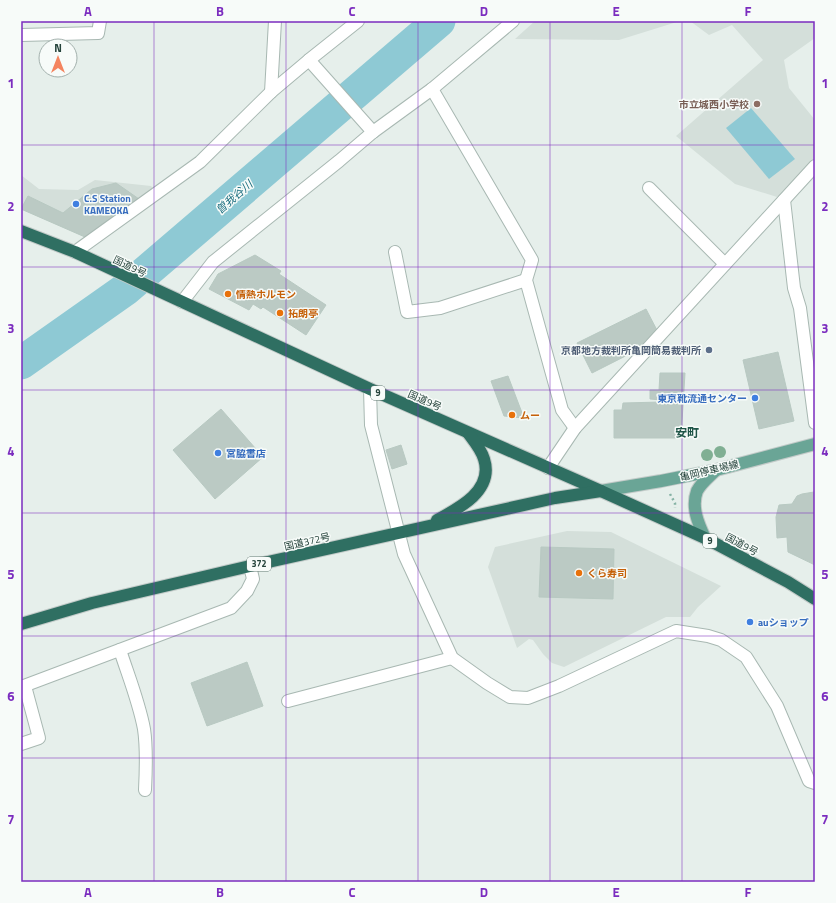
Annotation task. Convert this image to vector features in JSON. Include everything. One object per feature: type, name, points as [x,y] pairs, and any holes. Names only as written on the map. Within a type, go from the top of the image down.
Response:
[{"type":"highway","name":"国道9号","points":[[21,230],[74,252],[157,292],[182,302],[370,389],[705,538],[788,582],[815,599]]},
{"type":"highway","points":[[426,527],[466,503],[482,487],[486,469],[484,460],[479,448],[466,431]]},
{"type":"highway","name":"国道372号","points":[[21,624],[92,603],[250,566],[555,498],[601,491]]},
{"type":"main road","name":"亀岡停車場線","points":[[601,491],[716,470],[815,444]]},
{"type":"main road","points":[[705,538],[697,521],[694,503],[698,490],[716,470]]},
{"type":"street","points":[[21,35],[98,33],[100,21]]},
{"type":"street","points":[[271,92],[275,21]]},
{"type":"street","points":[[74,252],[200,162],[271,92],[358,21]]},
{"type":"street","points":[[182,302],[213,262],[373,132],[432,89],[513,21]]},
{"type":"street","points":[[309,60],[373,132]]},
{"type":"street","points":[[432,89],[532,260],[526,280],[562,410],[575,428]]},
{"type":"street","points":[[548,468],[575,428],[784,200],[811,179],[815,166]]},
{"type":"street","points":[[649,188],[725,264]]},
{"type":"street","points":[[784,200],[794,288],[800,308],[815,423]]},
{"type":"street","points":[[395,252],[406,312],[440,308],[526,280]]},
{"type":"street","points":[[370,389],[371,425],[400,533],[404,554],[452,658],[487,683],[510,697],[528,698],[558,686],[676,631],[708,636],[721,640],[746,657],[777,706],[809,781],[815,783]]},
{"type":"street","points":[[21,744],[39,738],[23,687],[231,608],[247,591],[250,585],[252,579],[250,566]]},
{"type":"street","points":[[120,650],[144,728],[147,765],[145,790]]},
{"type":"street","points":[[288,701],[452,658]]},
{"type":"path","points":[[669,492],[675,502]]},
{"type":"shaded area","points":[[535,21],[680,21],[619,40],[515,39]]},
{"type":"shaded area","name":"市立城西小学校","points":[[690,21],[815,21],[815,38],[784,60],[789,88],[815,120],[815,159],[777,197],[735,184],[676,136],[763,60],[732,25],[709,35]]},
{"type":"shaded area","name":"C.S Station KAMEOKA","points":[[21,175],[39,189],[78,190],[95,180],[151,186],[155,190],[139,199],[85,237],[21,209]]},
{"type":"shaded area","points":[[567,531],[611,532],[721,586],[698,607],[690,617],[666,617],[564,667],[552,663],[543,654],[533,640],[529,639],[517,648],[488,567],[495,547]]},
{"type":"water","points":[[751,108],[795,159],[769,179],[726,128]]},
{"type":"building","name":"C.S Station KAMEOKA","points":[[116,183],[139,199],[85,237],[21,209],[28,196],[63,213],[92,189]]},
{"type":"building","points":[[255,255],[281,271],[279,274],[326,305],[306,335],[263,307],[261,309],[253,304],[249,310],[209,289],[218,274]]},
{"type":"building","points":[[646,309],[661,338],[592,373],[577,343]]},
{"type":"building","points":[[778,352],[794,421],[759,429],[743,360]]},
{"type":"building","points":[[660,373],[685,373],[681,438],[614,438],[614,410],[622,410],[623,403],[661,402],[661,400],[650,399],[650,390],[659,390]]},
{"type":"building","points":[[508,376],[524,418],[504,416],[491,381]]},
{"type":"building","points":[[221,409],[263,457],[215,499],[173,450]]},
{"type":"building","points":[[401,445],[407,464],[392,469],[386,450]]},
{"type":"building","points":[[815,492],[815,565],[788,552],[787,537],[777,538],[776,517],[779,505],[792,504],[797,496]]},
{"type":"building","points":[[541,547],[614,549],[613,599],[539,597]]},
{"type":"building","points":[[247,662],[263,706],[207,726],[191,683]]},
{"type":"waterway","name":"曽我谷川","points":[[21,363],[126,289],[439,21]]},
{"type":"place","name":"市立城西小学校","points":[[757,104]]},
{"type":"place","name":"C.S Station KAMEOKA","points":[[76,204]]},
{"type":"place","name":"情熱ホルモン","points":[[228,294]]},
{"type":"place","name":"拓朗亭","points":[[280,313]]},
{"type":"place","name":"京都地方裁判所亀岡簡易裁判所","points":[[709,350]]},
{"type":"place","name":"東京靴流通センター","points":[[755,398]]},
{"type":"place","name":"ムー","points":[[512,415]]},
{"type":"place","name":"宮脇書店","points":[[218,453]]},
{"type":"place","name":"くら寿司","points":[[579,573]]},
{"type":"place","name":"auショップ","points":[[750,622]]},
{"type":"district","name":"安町","points":[[687,433]]}]
